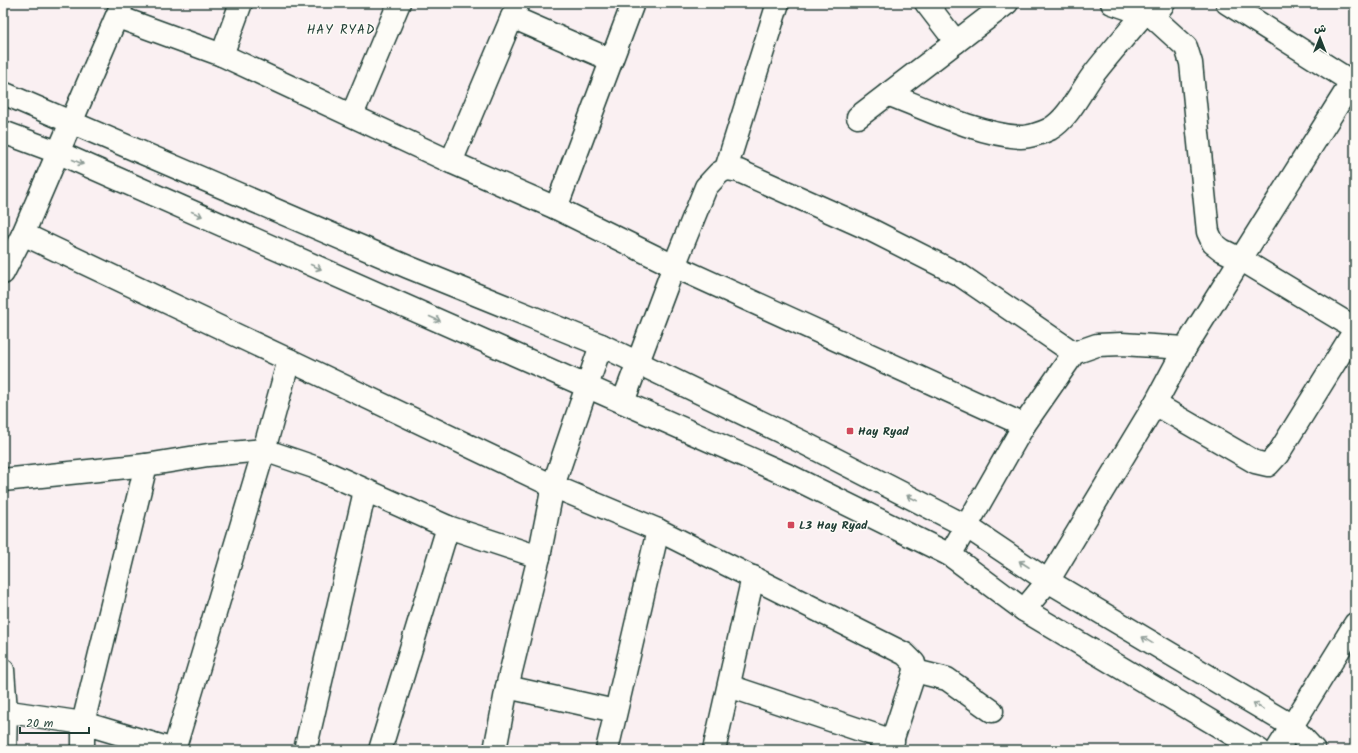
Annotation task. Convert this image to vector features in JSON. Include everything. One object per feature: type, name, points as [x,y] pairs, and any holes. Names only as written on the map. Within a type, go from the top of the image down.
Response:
[{"type":"street","points":[[222,55],[241,3]]},
{"type":"street","points":[[352,115],[399,3]]},
{"type":"street","points":[[556,208],[633,3]]},
{"type":"street","points":[[726,169],[778,3]]},
{"type":"street","points":[[926,3],[956,42]]},
{"type":"street","points":[[858,117],[1006,3]]},
{"type":"street","points":[[1024,610],[1048,581],[1155,404],[1185,348],[1242,260],[1353,80],[1227,3]]},
{"type":"street","points":[[888,94],[953,120],[996,133],[1022,137],[1038,134],[1050,129],[1061,120],[1138,8],[1186,47],[1191,63],[1208,232],[1213,243],[1222,250],[1242,260],[1355,329],[1278,454],[1268,465],[1255,462],[1155,404]]},
{"type":"street","points":[[3,273],[23,234],[57,152],[120,10],[222,55],[451,162],[556,208],[674,266],[1024,425]]},
{"type":"street","points":[[451,162],[515,10],[611,60]]},
{"type":"street","points":[[3,93],[408,267],[601,345],[804,442],[966,526],[1048,581],[1292,726],[1314,750]]},
{"type":"street","points":[[3,132],[57,152],[792,477],[950,555],[1024,610],[1259,750]]},
{"type":"street","points":[[623,402],[674,266],[706,187],[719,173],[726,169],[739,171],[869,229],[960,275],[1074,353]]},
{"type":"street","points":[[23,234],[553,486],[658,530],[753,576],[890,645],[905,654],[914,662],[915,671],[891,745],[728,686]]},
{"type":"street","points":[[950,555],[1024,425],[1074,353],[1097,345],[1122,344],[1185,348]]},
{"type":"street","points":[[495,750],[507,687],[539,557],[553,486],[588,387],[601,345]]},
{"type":"street","points":[[5,710],[83,723],[174,750],[264,450],[289,360]]},
{"type":"street","points":[[3,480],[146,465],[208,455],[264,450],[314,467],[448,527],[539,557]]},
{"type":"street","points":[[83,750],[83,723],[146,465]]},
{"type":"street","points":[[305,750],[365,491]]},
{"type":"street","points":[[380,750],[448,527]]},
{"type":"street","points":[[607,750],[658,530]]},
{"type":"street","points":[[714,750],[753,576]]},
{"type":"street","points":[[1277,750],[1355,624]]},
{"type":"street","points":[[3,670],[5,750]]},
{"type":"street","points":[[915,671],[947,678],[992,711]]},
{"type":"street","points":[[507,687],[615,711]]},
{"type":"place","name":"Hay Ryad","points":[[850,431]]},
{"type":"place","name":"L3 Hay Ryad","points":[[791,525]]},
{"type":"district","name":"HAY RYAD","points":[[341,30]]}]
